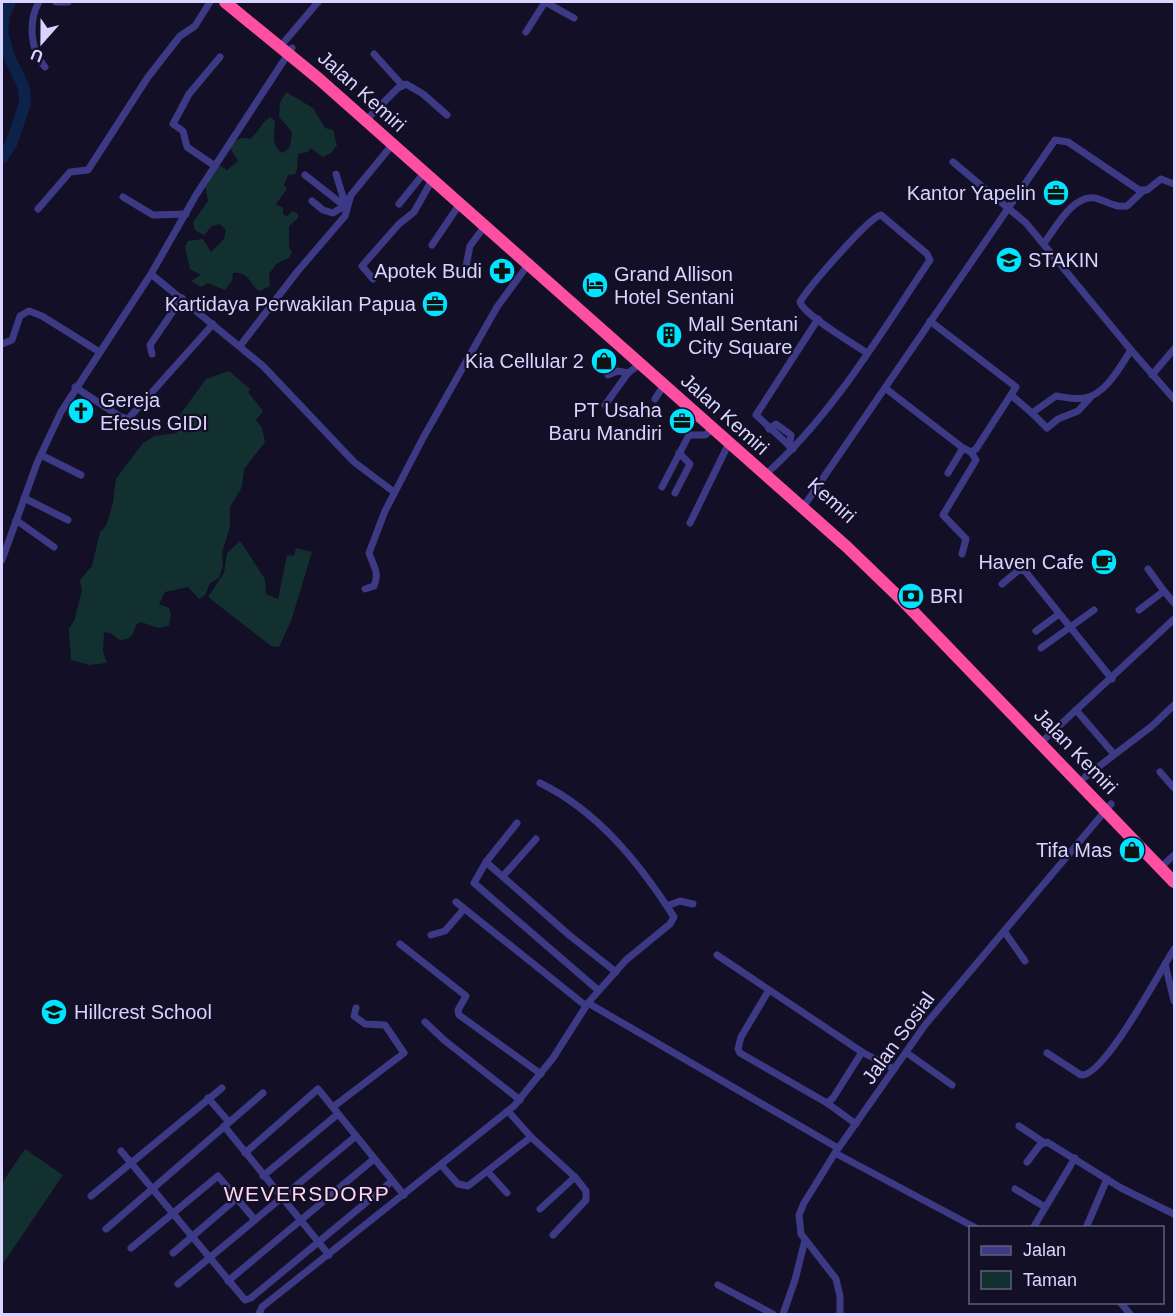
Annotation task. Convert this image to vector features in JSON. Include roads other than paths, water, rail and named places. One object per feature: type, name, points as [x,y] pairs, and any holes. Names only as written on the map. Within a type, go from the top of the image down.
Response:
[{"type":"highway","name":"Jalan Kemiri","points":[[225,2],[288,47],[392,145],[433,179]]},
{"type":"highway","name":"Jalan Kemiri","points":[[236,2],[369,117],[459,205],[530,263],[729,443],[768,473],[905,603],[1108,807]]},
{"type":"highway","name":"Kemiri","points":[[433,179],[768,473],[806,503],[894,584],[1085,777],[1108,807],[1169,865]]},
{"type":"highway","points":[[1169,865],[1174,882]]},
{"type":"street","points":[[39,2],[33,12],[33,45],[45,67]]},
{"type":"street","points":[[56,2],[68,2]]},
{"type":"street","points":[[39,210],[70,172],[88,170],[148,77],[180,36],[195,26],[210,2]]},
{"type":"street","points":[[2,561],[41,455],[75,387],[151,274],[288,47],[318,2]]},
{"type":"street","points":[[526,32],[545,2],[574,18]]},
{"type":"street","points":[[374,54],[402,85],[413,86],[447,115]]},
{"type":"street","points":[[215,166],[187,147],[183,131],[173,124],[189,94],[220,57]]},
{"type":"street","points":[[369,117],[402,85]]},
{"type":"street","points":[[806,503],[1057,139],[1068,142],[1133,187],[1143,191]]},
{"type":"street","points":[[312,201],[323,210],[333,213],[346,205],[392,145]]},
{"type":"street","points":[[953,162],[1008,207],[1044,243],[1174,399]]},
{"type":"street","points":[[240,346],[303,265],[345,216],[346,205],[336,174]]},
{"type":"street","points":[[305,175],[346,205]]},
{"type":"street","points":[[399,204],[433,179]]},
{"type":"street","points":[[373,279],[362,266],[399,224],[414,212],[433,179]]},
{"type":"street","points":[[1044,243],[1079,201],[1095,198],[1121,207],[1132,204],[1143,191],[1161,179],[1174,184]]},
{"type":"street","points":[[123,197],[153,216],[186,214]]},
{"type":"street","points":[[432,245],[459,205]]},
{"type":"street","points":[[768,473],[842,390],[930,260],[927,254],[884,217],[877,215],[801,300],[802,307],[867,352]]},
{"type":"street","points":[[465,276],[470,246],[484,227]]},
{"type":"street","points":[[365,589],[374,586],[377,579],[378,574],[369,553],[394,492],[496,307],[530,263]]},
{"type":"street","points":[[151,274],[240,346],[284,386],[354,462],[394,492]]},
{"type":"street","points":[[152,354],[150,345],[182,298]]},
{"type":"street","points":[[2,344],[12,340],[21,316],[28,311],[42,316],[98,351]]},
{"type":"street","points":[[791,447],[758,420],[758,410],[818,319]]},
{"type":"street","points":[[930,321],[1016,387],[976,449],[971,452]]},
{"type":"street","points":[[75,387],[118,417],[128,420],[213,324]]},
{"type":"street","points":[[1011,395],[1047,428],[1058,419],[1078,411],[1117,373],[1131,350]]},
{"type":"street","points":[[1157,380],[1174,350]]},
{"type":"street","points":[[605,405],[628,373],[640,364]]},
{"type":"street","points":[[608,375],[614,371],[628,373]]},
{"type":"street","points":[[655,399],[664,385]]},
{"type":"street","points":[[885,388],[971,452],[976,460],[944,515],[966,539],[962,554]]},
{"type":"street","points":[[1032,413],[1048,399],[1056,396],[1083,399],[1091,396]]},
{"type":"street","points":[[662,487],[689,435],[705,435],[713,429]]},
{"type":"street","points":[[690,523],[729,443]]},
{"type":"street","points":[[948,473],[963,448]]},
{"type":"street","points":[[675,493],[690,464],[678,453]]},
{"type":"street","points":[[41,455],[81,475]]},
{"type":"street","points":[[24,498],[68,520]]},
{"type":"street","points":[[16,520],[54,547]]},
{"type":"street","points":[[1002,584],[1022,569],[1112,679]]},
{"type":"street","points":[[1148,569],[1174,603]]},
{"type":"street","points":[[1139,610],[1164,591]]},
{"type":"street","points":[[1041,648],[1094,610]]},
{"type":"street","points":[[1036,631],[1059,614]]},
{"type":"street","points":[[1046,738],[1174,619]]},
{"type":"street","points":[[1085,777],[1113,753],[1152,726],[1174,705]]},
{"type":"street","points":[[1076,710],[1113,753]]},
{"type":"street","points":[[1160,772],[1174,788]]},
{"type":"street","points":[[259,1314],[262,1307],[520,1100],[541,1074],[598,990],[672,922],[674,917],[667,906],[613,837],[562,794],[540,783]]},
{"type":"street","name":"Jalan Sosial","points":[[805,1240],[800,1227],[799,1215],[837,1151],[894,1069],[925,1025],[1108,807]]},
{"type":"street","points":[[517,823],[486,862],[474,880],[475,885],[598,990]]},
{"type":"street","points":[[503,876],[536,839]]},
{"type":"street","points":[[486,862],[569,935],[616,972]]},
{"type":"street","points":[[667,906],[680,901],[693,904]]},
{"type":"street","points":[[456,902],[587,1004],[837,1151],[974,1226]]},
{"type":"street","points":[[431,935],[445,931],[464,909]]},
{"type":"street","points":[[1004,931],[1025,961]]},
{"type":"street","points":[[400,944],[466,996],[458,1010],[459,1015],[541,1074]]},
{"type":"street","points":[[1047,1053],[1081,1075],[1092,1072],[1122,1034],[1174,949]]},
{"type":"street","points":[[717,955],[862,1052],[894,1069]]},
{"type":"street","points":[[1165,964],[1174,1001]]},
{"type":"street","points":[[769,990],[741,1037],[738,1051],[827,1103],[856,1124]]},
{"type":"street","points":[[333,1107],[404,1053],[385,1025],[359,1022],[354,1016],[356,1008]]},
{"type":"street","points":[[425,1022],[444,1040],[520,1100]]},
{"type":"street","points":[[827,1103],[833,1098],[862,1052]]},
{"type":"street","points":[[907,1053],[952,1085]]},
{"type":"street","points":[[91,1196],[222,1088]]},
{"type":"street","points":[[245,1153],[315,1090],[320,1091],[404,1195]]},
{"type":"street","points":[[106,1229],[263,1093]]},
{"type":"street","points":[[208,1098],[245,1153],[329,1255]]},
{"type":"street","points":[[508,1111],[531,1137],[575,1177],[586,1191],[586,1200],[554,1235]]},
{"type":"street","points":[[263,1176],[338,1114]]},
{"type":"street","points":[[1019,1126],[1107,1179],[1174,1214]]},
{"type":"street","points":[[178,1284],[356,1136]]},
{"type":"street","points":[[441,1164],[458,1184],[464,1187],[488,1172],[531,1137]]},
{"type":"street","points":[[1027,1162],[1043,1142]]},
{"type":"street","points":[[121,1151],[209,1259],[241,1296],[248,1300],[392,1180]]},
{"type":"street","points":[[1034,1226],[1075,1158]]},
{"type":"street","points":[[228,1281],[374,1159]]},
{"type":"street","points":[[488,1172],[507,1193]]},
{"type":"street","points":[[131,1248],[219,1176],[255,1220]]},
{"type":"street","points":[[540,1209],[575,1177]]},
{"type":"street","points":[[1086,1226],[1107,1179]]},
{"type":"street","points":[[1015,1189],[1045,1207]]},
{"type":"street","points":[[172,1253],[237,1198]]},
{"type":"street","points":[[783,1314],[795,1280],[805,1240]]},
{"type":"street","points":[[805,1240],[836,1279],[840,1296],[840,1314]]},
{"type":"street","points":[[718,1285],[773,1314]]},
{"type":"waterway","points":[[2,158],[11,144],[25,104],[24,88],[8,54],[2,32],[4,15],[10,2]]},
{"type":"place","name":"Kantor Yapelin","points":[[1056,193]]},
{"type":"place","name":"STAKIN","points":[[1009,260]]},
{"type":"place","name":"Apotek Budi","points":[[502,271]]},
{"type":"place","name":"Grand Allison Hotel Sentani","points":[[595,285]]},
{"type":"place","name":"Kartidaya Perwakilan Papua","points":[[435,304]]},
{"type":"place","name":"Mall Sentani City Square","points":[[669,335]]},
{"type":"place","name":"Kia Cellular 2","points":[[604,361]]},
{"type":"place","name":"Gereja Efesus GIDI","points":[[81,411]]},
{"type":"place","name":"PT Usaha Baru Mandiri","points":[[682,421]]},
{"type":"place","name":"Haven Cafe","points":[[1104,562]]},
{"type":"place","name":"BRI","points":[[911,596]]},
{"type":"place","name":"Tifa Mas","points":[[1132,850]]},
{"type":"place","name":"Hillcrest School","points":[[54,1012]]},
{"type":"district","name":"WEVERSDORP","points":[[307,1193]]}]
